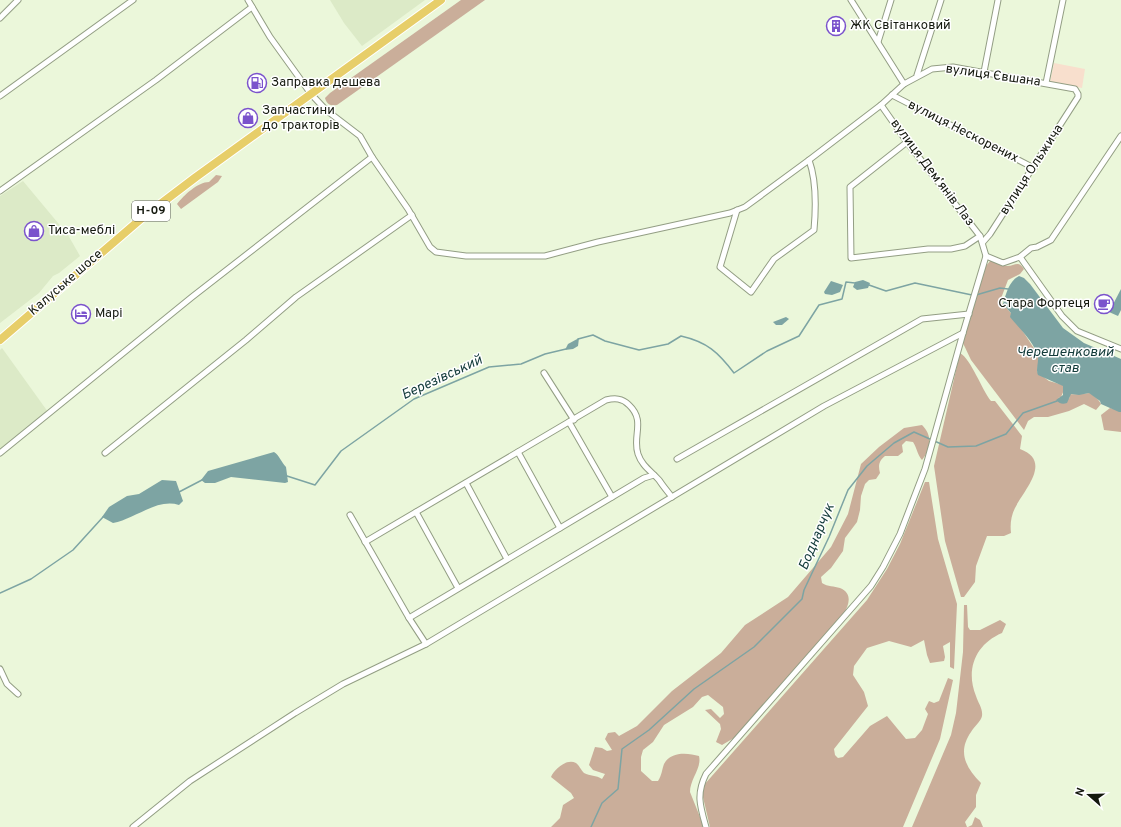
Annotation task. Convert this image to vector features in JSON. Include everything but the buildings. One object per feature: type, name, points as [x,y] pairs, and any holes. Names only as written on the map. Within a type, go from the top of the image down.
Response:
[{"type":"main road","name":"Калуське шосе","points":[[0,340],[142,218],[442,0]]},
{"type":"street","points":[[0,18],[18,0]]},
{"type":"street","points":[[0,96],[133,0]]},
{"type":"street","points":[[105,453],[246,340],[296,297],[412,215],[372,157],[360,136],[350,126],[326,110],[311,94],[270,36],[248,0]]},
{"type":"street","points":[[850,0],[904,84]]},
{"type":"street","points":[[878,42],[891,0]]},
{"type":"street","points":[[917,76],[941,0]]},
{"type":"street","points":[[984,72],[998,0]]},
{"type":"street","points":[[1046,83],[1063,0]]},
{"type":"street","points":[[0,191],[156,80],[252,7]]},
{"type":"street","name":"вулиця Євшана","points":[[412,215],[430,247],[436,252],[466,256],[545,256],[745,207],[881,105],[904,84],[917,76],[940,67],[953,67],[984,72],[1074,89],[1078,94],[1078,97]]},
{"type":"street","name":"вулиця Нескорених","points":[[892,96],[1034,168]]},
{"type":"street","name":"вулиця Ольжича","points":[[983,242],[990,234],[1034,168],[1078,97]]},
{"type":"street","name":"вулиця Демʼянів Лаз","points":[[881,105],[907,142],[980,236],[986,256]]},
{"type":"street","points":[[706,827],[701,809],[699,790],[706,774],[871,586],[883,567],[900,534],[925,469],[935,438],[963,333],[986,256],[1004,263],[1020,257],[1031,248],[1038,247],[1051,240],[1121,136]]},
{"type":"street","points":[[907,142],[850,187],[850,258],[928,248],[951,249],[965,246],[980,236]]},
{"type":"street","points":[[0,453],[192,297],[372,157]]},
{"type":"street","points":[[736,210],[720,267],[751,292],[774,259],[814,230],[816,208],[812,169],[809,160]]},
{"type":"street","points":[[1020,257],[1062,316],[1077,331],[1121,349]]},
{"type":"street","points":[[677,459],[922,319],[969,314]]},
{"type":"street","points":[[133,827],[190,781],[294,713],[343,684],[426,644],[824,406],[963,333]]},
{"type":"street","points":[[544,373],[612,497]]},
{"type":"street","points":[[365,542],[606,400],[620,399],[626,402],[636,414],[638,425],[638,454],[646,469],[654,475],[672,497]]},
{"type":"street","points":[[518,452],[560,528]]},
{"type":"street","points":[[409,618],[644,478],[654,475]]},
{"type":"street","points":[[466,483],[507,559]]},
{"type":"street","points":[[416,512],[458,588]]},
{"type":"street","points":[[350,515],[409,618],[426,644]]},
{"type":"street","points":[[0,669],[7,684],[18,694]]},
{"type":"shaded area","points":[[330,0],[425,0],[362,46],[344,23]]},
{"type":"shaded area","points":[[461,0],[485,0],[337,105],[328,104],[325,98],[330,93]]},
{"type":"shaded area","points":[[1054,63],[1085,69],[1082,88],[1050,82]]},
{"type":"shaded area","points":[[216,175],[222,176],[218,182],[181,209],[177,204],[183,197],[200,184],[209,182]]},
{"type":"shaded area","points":[[23,181],[68,235],[80,256],[53,276],[39,293],[0,323],[0,196]]},
{"type":"shaded area","points":[[991,260],[1005,266],[1018,264],[1024,269],[1020,274],[1008,280],[1000,301],[1011,313],[1037,353],[1039,359],[1037,372],[1049,381],[1063,385],[1064,390],[1061,397],[1058,397],[1069,399],[1070,394],[1090,393],[1098,399],[1101,404],[1096,410],[1084,404],[1069,411],[1048,417],[1034,417],[1028,421],[1024,430],[971,360],[962,341],[985,267]]},
{"type":"shaded area","points":[[2,348],[48,412],[0,451],[0,350]]},
{"type":"shaded area","points":[[960,353],[968,361],[991,401],[995,401],[1022,436],[1020,449],[1030,454],[1034,461],[1035,468],[1029,485],[1014,511],[1011,520],[1011,533],[1004,536],[987,536],[976,566],[975,582],[964,597],[961,597],[945,541],[934,466]]},
{"type":"shaded area","points":[[1110,408],[1121,410],[1121,432],[1104,430],[1101,415]]},
{"type":"shaded area","points":[[922,425],[926,429],[930,442],[925,456],[922,460],[913,442],[906,441],[902,445],[903,452],[898,456],[885,456],[880,461],[880,473],[876,479],[869,480],[865,484],[861,496],[857,522],[845,538],[843,551],[831,568],[821,577],[822,583],[840,588],[846,592],[848,596],[849,601],[845,612],[835,626],[739,735],[722,745],[716,742],[721,729],[720,724],[705,710],[711,709],[720,718],[724,714],[723,707],[708,695],[702,697],[693,707],[664,725],[653,742],[643,750],[641,757],[641,771],[652,781],[658,781],[664,764],[671,757],[680,754],[699,756],[699,765],[690,792],[704,827],[551,827],[560,818],[563,805],[574,798],[571,793],[551,777],[555,771],[564,763],[572,762],[576,763],[584,773],[602,779],[605,774],[593,770],[589,765],[595,747],[602,748],[607,751],[612,750],[605,739],[608,733],[615,732],[619,736],[637,726],[672,691],[721,653],[745,625],[788,597],[831,547],[848,514],[861,464],[879,447],[904,428]]},
{"type":"shaded area","points":[[925,482],[929,482],[938,539],[957,604],[954,669],[950,667],[950,642],[943,646],[945,657],[944,661],[930,663],[924,640],[911,647],[889,641],[867,648],[854,666],[853,675],[864,692],[868,706],[834,749],[835,755],[838,758],[843,757],[870,726],[887,716],[906,739],[915,738],[922,730],[928,714],[925,709],[929,701],[934,703],[939,701],[948,678],[953,680],[940,739],[903,827],[710,827],[702,793],[704,785],[867,600],[887,569],[900,544]]},
{"type":"shaded area","points":[[964,605],[967,605],[968,627],[970,630],[980,630],[1000,620],[1006,624],[1002,633],[985,644],[979,651],[975,658],[973,667],[973,686],[981,708],[982,716],[967,739],[964,753],[971,772],[981,783],[976,795],[976,807],[965,822],[967,827],[912,827],[951,735],[956,713],[963,652]]},
{"type":"shaded area","points":[[975,817],[980,820],[983,827],[968,827],[972,825]]},
{"type":"water","name":"Черешенковий став","points":[[1019,276],[1024,278],[1030,284],[1063,328],[1084,343],[1121,359],[1121,412],[1101,404],[1100,401],[1089,393],[1079,395],[1071,394],[1067,403],[1065,404],[1056,400],[1063,395],[1063,386],[1038,375],[1038,356],[1035,348],[1010,317],[1011,313],[1003,304],[1010,284]]},
{"type":"water","points":[[863,280],[870,283],[868,288],[857,290],[853,287],[855,282]]},
{"type":"water","points":[[831,281],[843,285],[840,292],[832,295],[825,294],[824,292]]},
{"type":"water","points":[[1121,289],[1121,310],[1118,316],[1109,312]]},
{"type":"water","points":[[786,317],[789,319],[782,325],[776,325],[773,322]]},
{"type":"water","points":[[579,338],[578,346],[573,349],[565,350],[568,344]]},
{"type":"water","points":[[274,452],[278,455],[286,467],[288,482],[285,483],[231,477],[215,483],[205,483],[201,480],[208,471]]},
{"type":"water","points":[[162,480],[176,481],[183,501],[179,505],[162,504],[113,523],[102,517],[109,507],[127,496],[139,494]]},
{"type":"waterway","name":"Березівський","points":[[578,339],[593,335],[605,341],[639,350],[668,344],[681,336],[698,341],[711,349],[723,359],[734,373],[767,351],[799,336],[819,305],[842,299],[846,282],[855,283]]},
{"type":"waterway","name":"Березівський","points":[[869,285],[886,291],[915,283],[972,295]]},
{"type":"waterway","name":"Березівський","points":[[976,295],[1000,288],[1008,289]]},
{"type":"waterway","name":"Березівський","points":[[287,476],[315,485],[341,451],[414,399],[489,367],[521,364],[545,354],[566,349]]},
{"type":"waterway","name":"Боднарчук","points":[[591,827],[602,803],[618,789],[622,749],[649,730],[694,689],[754,647],[802,599],[804,590],[829,537],[848,490],[867,466],[894,443],[914,432],[948,447],[976,446],[1006,434],[1023,413],[1057,401]]},
{"type":"waterway","name":"Березівський","points":[[179,492],[202,480]]},
{"type":"waterway","name":"Березівський","points":[[0,593],[31,579],[73,550],[103,517]]},
{"type":"place","name":"ЖК Світанковий","points":[[836,26]]},
{"type":"place","name":"Заправка дешева","points":[[257,83]]},
{"type":"place","name":"Запчастини до тракторів","points":[[248,118]]},
{"type":"place","name":"Тиса-меблі","points":[[34,231]]},
{"type":"place","name":"Стара Фортеця","points":[[1104,304]]},
{"type":"place","name":"Марі","points":[[81,314]]}]
